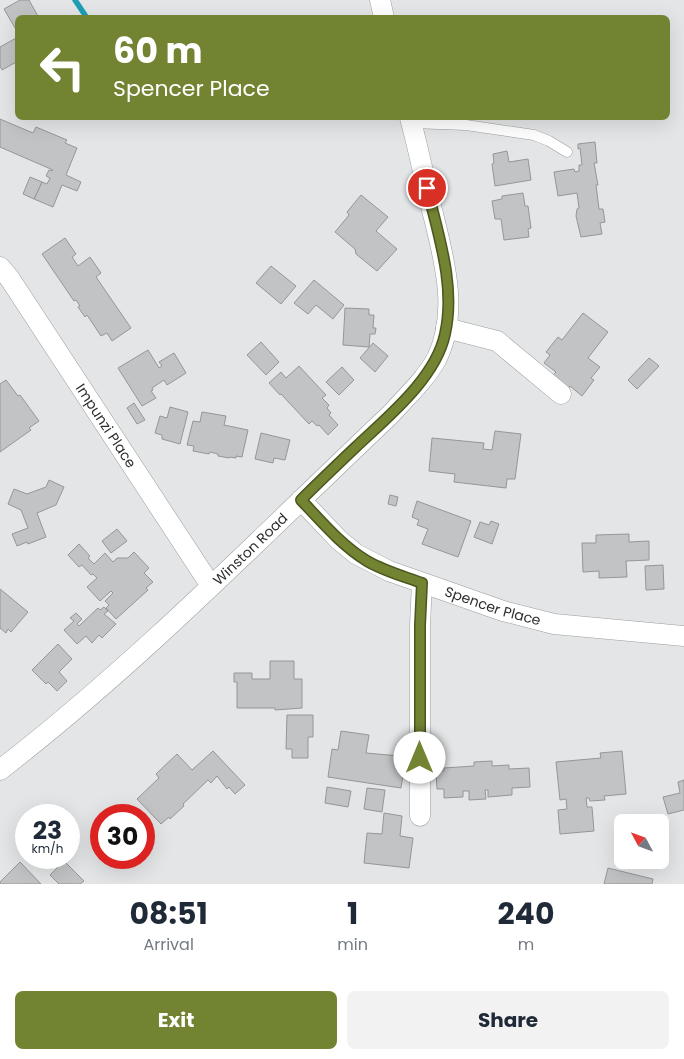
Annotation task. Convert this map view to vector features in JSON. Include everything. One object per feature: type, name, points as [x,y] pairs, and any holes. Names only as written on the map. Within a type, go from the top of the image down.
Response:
[{"type":"street","points":[[380,0],[383,15]]},
{"type":"street","name":"Winston Road","points":[[0,770],[89,698],[146,648],[391,414],[421,381],[436,359],[446,328],[448,309],[447,279],[411,120]]},
{"type":"street","name":"Impunzi Place","points":[[0,267],[211,586]]},
{"type":"street","points":[[446,328],[496,341],[561,394]]},
{"type":"street","name":"Spencer Place","points":[[301,500],[339,540],[356,554],[389,571],[422,583],[503,610],[554,624],[684,636]]},
{"type":"street","points":[[420,816],[420,625],[422,583]]},
{"type":"lane","points":[[411,120],[466,125],[534,135],[549,141],[567,152]]},
{"type":"building","points":[[20,0],[29,0],[37,15],[15,15],[15,28],[4,9]]},
{"type":"building","points":[[15,39],[15,63],[2,70],[0,66],[0,47]]},
{"type":"building","points":[[0,119],[33,133],[36,127],[67,140],[65,143],[77,148],[66,175],[81,182],[77,191],[62,185],[53,207],[34,199],[42,182],[47,184],[50,178],[46,176],[49,170],[53,170],[0,147]]},
{"type":"building","points":[[595,142],[597,163],[594,163],[598,185],[596,185],[599,209],[603,209],[605,222],[600,223],[602,234],[581,237],[576,216],[577,209],[579,208],[577,193],[558,196],[554,172],[574,169],[575,172],[579,171],[579,165],[582,165],[578,144]]},
{"type":"building","points":[[507,151],[509,162],[528,159],[531,180],[495,186],[492,164],[494,163],[493,154]]},
{"type":"building","points":[[30,177],[42,182],[34,199],[23,194]]},
{"type":"building","points":[[523,193],[525,206],[528,206],[531,228],[528,229],[529,237],[504,240],[501,219],[495,219],[492,201],[502,199],[502,196]]},
{"type":"building","points":[[361,195],[388,217],[376,231],[397,249],[377,271],[356,254],[355,249],[335,232],[349,215],[347,212]]},
{"type":"building","points":[[65,238],[76,254],[72,257],[78,266],[90,257],[101,273],[96,277],[131,328],[112,341],[107,333],[101,336],[87,315],[85,317],[78,307],[80,306],[76,300],[74,301],[42,254]]},
{"type":"building","points":[[271,266],[296,286],[281,304],[256,283]]},
{"type":"building","points":[[314,280],[344,305],[333,319],[316,305],[308,314],[294,303]]},
{"type":"building","points":[[345,308],[369,309],[369,315],[374,315],[373,328],[376,328],[375,334],[370,334],[369,347],[343,345]]},
{"type":"building","points":[[583,313],[608,332],[588,358],[600,367],[591,378],[594,380],[582,396],[570,386],[568,389],[552,376],[556,372],[544,363],[550,355],[546,352],[558,337],[562,340]]},
{"type":"building","points":[[261,342],[279,362],[266,375],[247,355]]},
{"type":"building","points":[[373,343],[388,356],[375,372],[360,358]]},
{"type":"building","points":[[148,350],[159,368],[162,366],[159,362],[174,353],[186,373],[167,385],[164,380],[152,388],[153,390],[151,391],[156,398],[142,406],[118,368]]},
{"type":"building","points":[[649,358],[659,366],[637,389],[628,380]]},
{"type":"building","points":[[299,366],[326,395],[322,398],[329,405],[327,408],[331,413],[329,415],[338,425],[328,435],[319,425],[317,426],[312,421],[309,424],[269,383],[281,372],[286,378]]},
{"type":"building","points":[[342,367],[354,380],[339,395],[326,382]]},
{"type":"building","points":[[6,380],[18,396],[20,395],[39,421],[29,428],[31,430],[0,452],[0,384]]},
{"type":"building","points":[[134,403],[145,420],[137,424],[127,408]]},
{"type":"building","points":[[170,407],[188,412],[180,444],[162,439],[162,435],[155,433],[160,416],[167,418]]},
{"type":"building","points":[[202,412],[226,416],[224,425],[248,430],[242,457],[229,458],[210,452],[209,454],[193,451],[194,446],[187,445],[193,421],[200,422]]},
{"type":"building","points":[[495,431],[521,434],[515,479],[507,479],[506,488],[454,482],[455,474],[429,471],[432,438],[484,443],[483,449],[492,450]]},
{"type":"building","points":[[261,433],[290,440],[285,460],[274,458],[273,463],[255,459]]},
{"type":"building","points":[[49,480],[64,487],[56,505],[37,513],[46,537],[17,546],[12,534],[28,528],[21,510],[8,504],[14,489],[27,494],[46,487]]},
{"type":"building","points":[[390,495],[398,497],[396,506],[388,504]]},
{"type":"building","points":[[417,501],[471,521],[458,557],[422,544],[428,529],[417,525],[419,520],[412,517]]},
{"type":"building","points":[[491,521],[499,524],[492,544],[474,537],[480,522],[489,525]]},
{"type":"building","points":[[117,529],[127,541],[111,553],[102,541]]},
{"type":"building","points":[[629,534],[629,542],[649,541],[649,560],[626,561],[627,577],[599,578],[599,571],[583,572],[582,543],[596,543],[596,535]]},
{"type":"building","points":[[79,544],[90,556],[88,558],[94,564],[105,553],[113,562],[117,558],[128,558],[134,552],[149,568],[144,573],[153,582],[146,588],[148,590],[116,619],[106,608],[109,605],[105,601],[113,593],[111,591],[100,601],[87,587],[97,578],[93,574],[91,575],[82,565],[79,567],[68,555]]},
{"type":"building","points":[[663,565],[664,589],[646,590],[645,566]]},
{"type":"building","points":[[0,589],[28,612],[11,632],[8,629],[6,633],[0,628]]},
{"type":"building","points":[[104,607],[108,611],[104,614],[116,624],[102,638],[99,635],[92,643],[86,636],[77,644],[64,630],[74,621],[70,618],[76,613],[82,619],[77,624],[79,626],[98,608],[100,610]]},
{"type":"building","points":[[58,644],[72,659],[59,672],[67,681],[57,691],[48,682],[46,684],[32,670]]},
{"type":"building","points":[[270,661],[294,661],[294,679],[302,679],[302,708],[275,710],[275,708],[237,708],[237,682],[234,682],[234,673],[252,673],[252,679],[270,679]]},
{"type":"building","points":[[287,715],[313,715],[313,737],[308,737],[308,758],[292,758],[292,749],[286,749]]},
{"type":"building","points":[[341,731],[369,735],[366,753],[400,756],[399,762],[405,763],[401,788],[328,777],[332,749],[338,750]]},
{"type":"building","points":[[213,751],[245,785],[235,794],[229,787],[227,789],[217,776],[211,783],[208,780],[183,804],[184,806],[170,819],[169,817],[161,824],[155,818],[155,804],[142,804],[137,799],[159,778],[156,774],[177,754],[192,770]]},
{"type":"building","points":[[622,751],[626,794],[604,796],[605,800],[590,801],[589,798],[586,798],[587,807],[592,807],[594,831],[560,834],[558,810],[567,809],[566,799],[560,800],[556,762],[601,758],[600,753]]},
{"type":"building","points":[[492,761],[492,766],[509,765],[509,769],[529,768],[530,787],[512,788],[512,795],[488,797],[488,790],[485,790],[486,799],[469,800],[469,791],[463,791],[463,797],[444,798],[444,789],[437,789],[436,771],[444,771],[444,768],[474,766],[474,762]]},
{"type":"building","points":[[684,780],[684,810],[668,814],[663,797],[680,793],[678,782]]},
{"type":"building","points":[[327,787],[351,791],[348,807],[325,803]]},
{"type":"building","points":[[367,788],[385,790],[382,812],[364,809]]},
{"type":"building","points":[[384,813],[402,816],[400,836],[413,838],[409,868],[364,863],[367,833],[382,834]]},
{"type":"building","points":[[15,867],[15,869],[27,869],[41,884],[0,884]]},
{"type":"building","points":[[608,868],[653,879],[652,884],[604,884]]},
{"type":"building","points":[[56,869],[72,869],[84,881],[80,884],[59,884],[50,875]]},
{"type":"waterway","points":[[75,0],[85,15]]},
{"type":"route","points":[[420,758],[420,625],[422,583],[389,571],[356,554],[339,540],[301,500],[391,414],[421,381],[436,359],[445,335],[448,309],[447,279],[427,188]]}]
